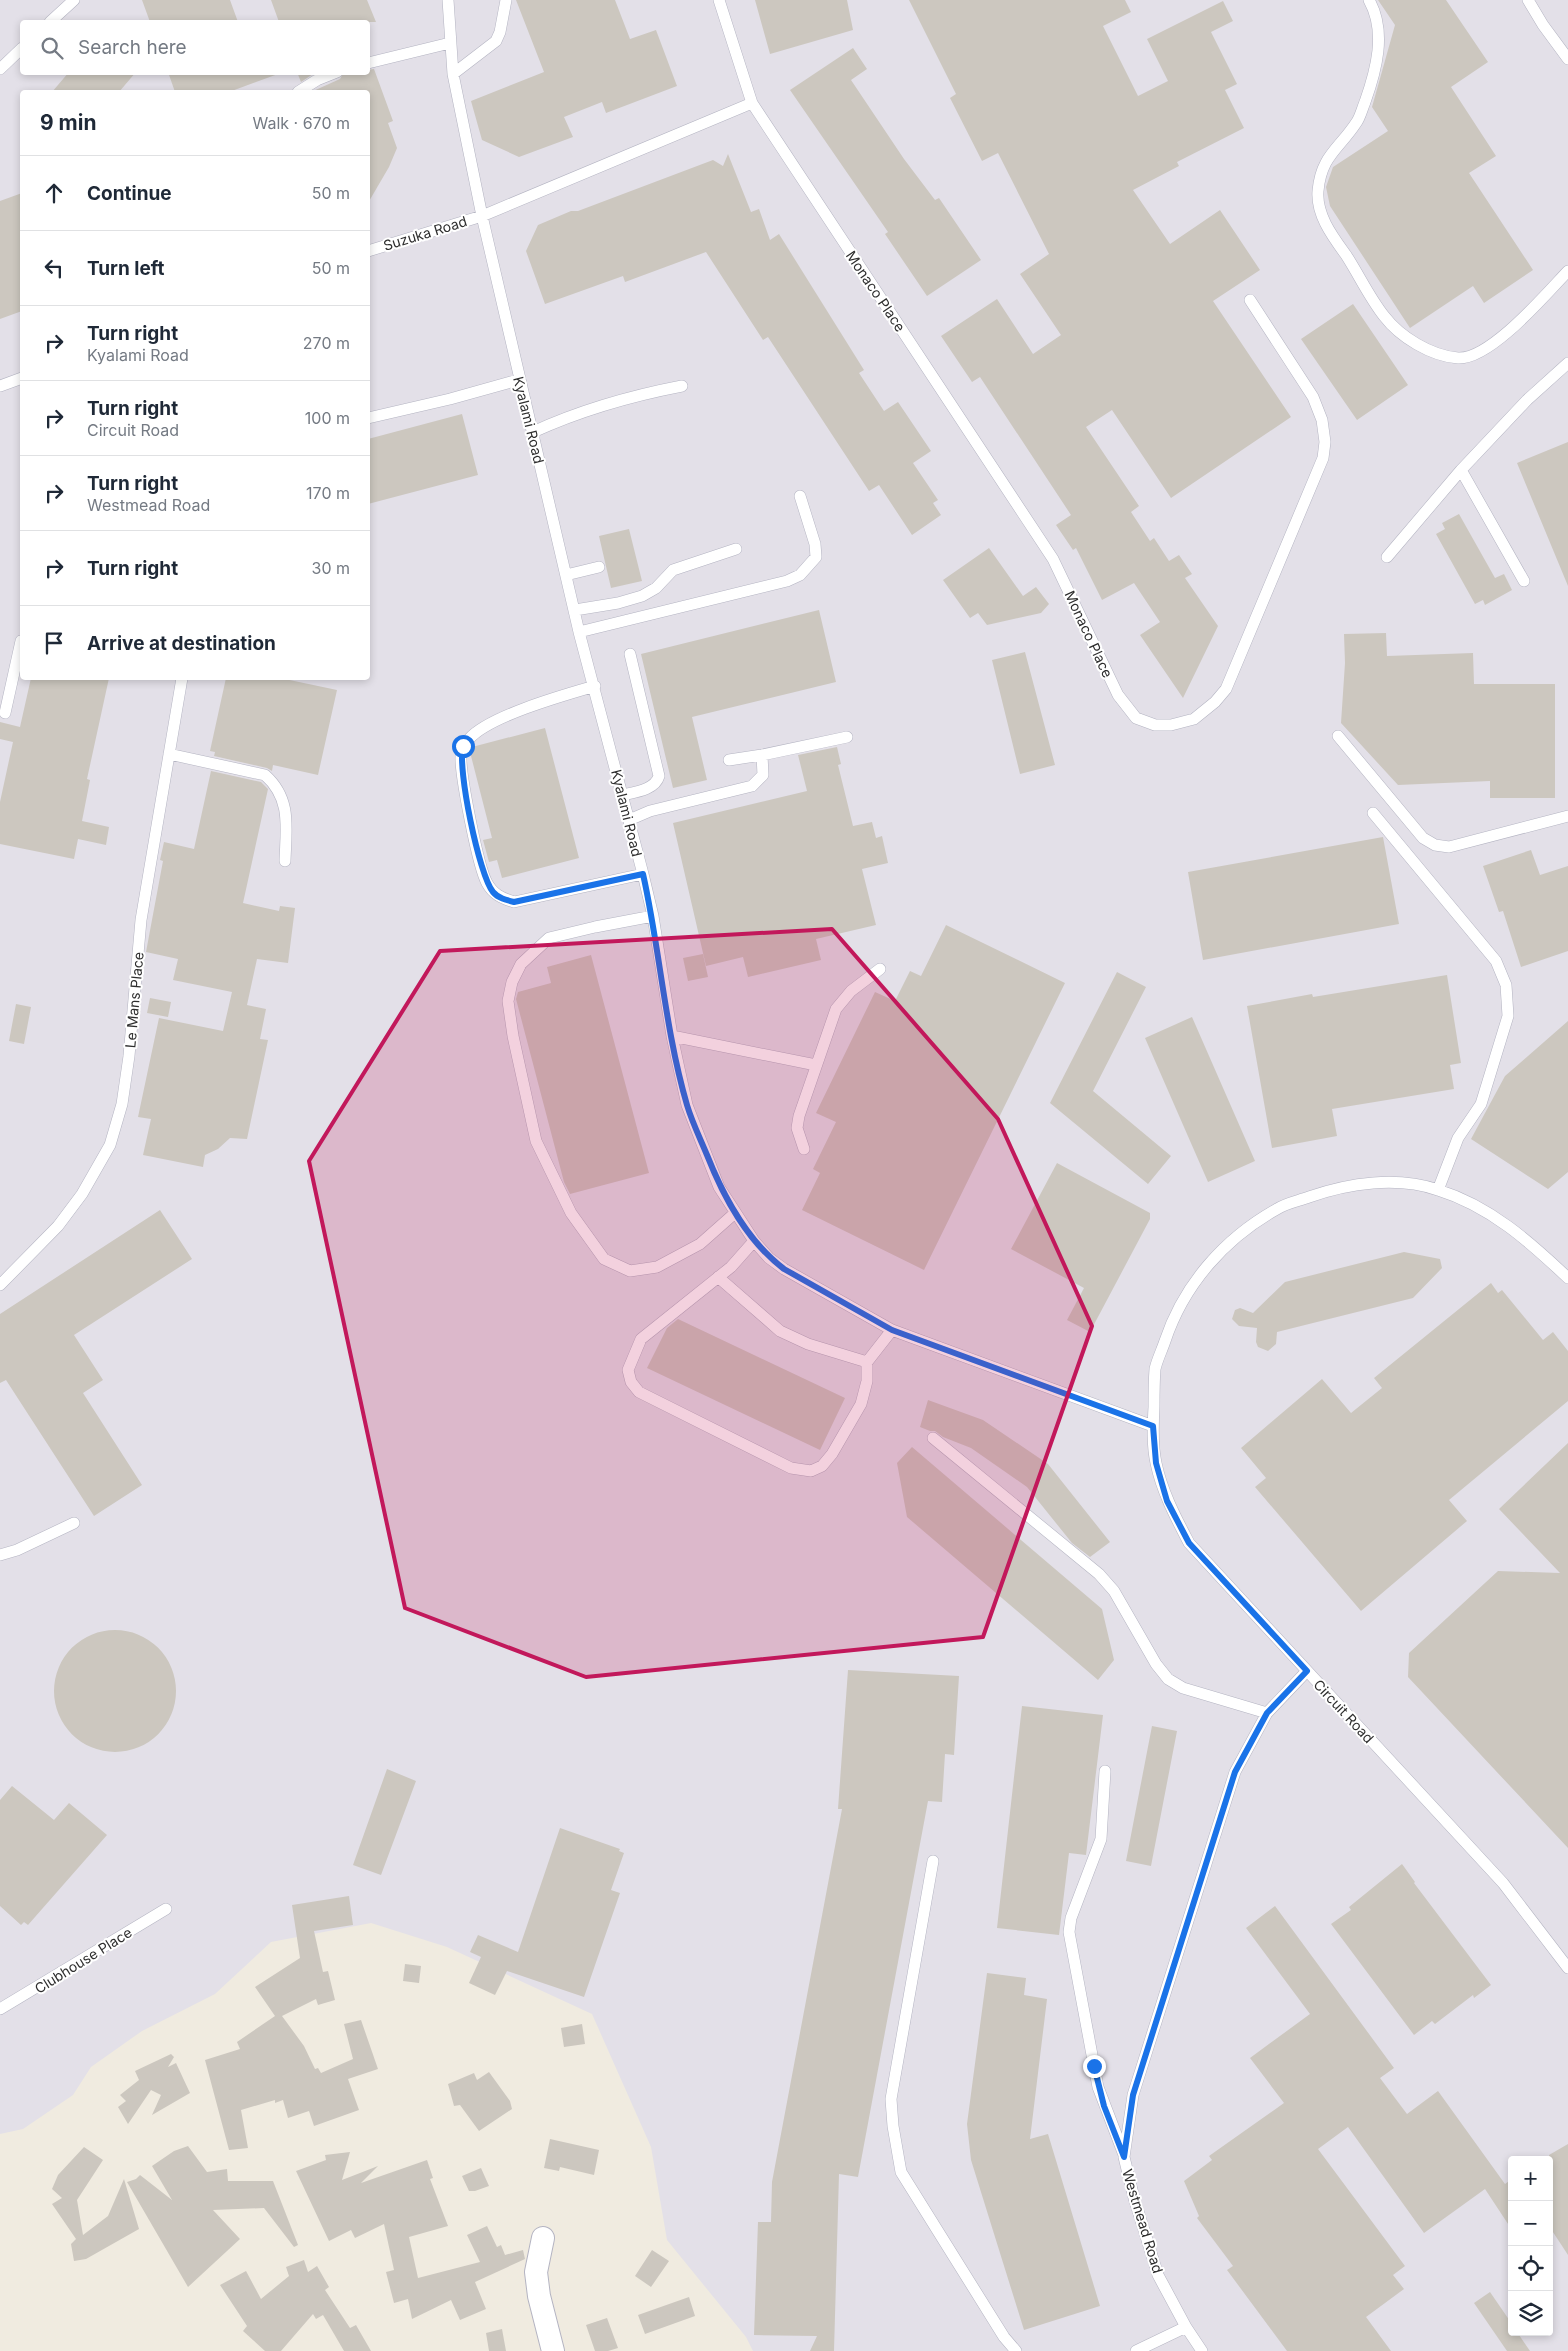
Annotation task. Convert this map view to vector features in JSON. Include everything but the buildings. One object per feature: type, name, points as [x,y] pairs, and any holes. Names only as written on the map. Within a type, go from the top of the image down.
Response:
[{"type":"street","points":[[543,2238],[536,2272],[538,2296],[553,2351]]},
{"type":"lane","points":[[52,20],[74,0]]},
{"type":"lane","name":"Kyalami Road","points":[[448,0],[453,74],[518,380],[533,432],[579,632],[595,686],[653,916],[672,1036],[687,1105],[719,1187],[754,1241],[769,1258],[784,1269],[892,1330],[1153,1426]]},
{"type":"lane","points":[[453,74],[496,41],[500,32],[506,0]]},
{"type":"lane","name":"Monaco Place","points":[[719,0],[752,104],[1053,559],[1118,695],[1136,718],[1155,725],[1171,726],[1194,719],[1215,702],[1226,690],[1323,458],[1322,420],[1313,397],[1250,300]]},
{"type":"lane","points":[[1369,0],[1378,30],[1378,60],[1357,122],[1334,148],[1324,166],[1318,192],[1330,236],[1345,254],[1384,317],[1415,343],[1442,356],[1460,358],[1482,352],[1497,340],[1568,271]]},
{"type":"lane","points":[[1528,0],[1543,25],[1568,59]]},
{"type":"lane","points":[[370,62],[450,43]]},
{"type":"lane","points":[[0,69],[20,50]]},
{"type":"lane","points":[[301,90],[330,75]]},
{"type":"lane","points":[[482,216],[752,104]]},
{"type":"lane","name":"Suzuka Road","points":[[370,250],[482,216]]},
{"type":"lane","points":[[1387,557],[1461,470],[1527,400],[1568,363]]},
{"type":"lane","points":[[0,386],[20,379]]},
{"type":"lane","points":[[370,418],[450,400],[518,380]]},
{"type":"lane","points":[[533,432],[564,418],[607,403],[682,386]]},
{"type":"lane","points":[[1461,470],[1524,582]]},
{"type":"lane","points":[[579,632],[787,581],[800,575],[816,557],[814,537],[800,496]]},
{"type":"lane","points":[[575,610],[618,603],[642,596],[656,588],[674,570],[736,549]]},
{"type":"lane","points":[[566,575],[599,567]]},
{"type":"lane","points":[[5,713],[20,646]]},
{"type":"lane","points":[[622,795],[642,790],[654,784],[658,776],[630,654]]},
{"type":"lane","name":"Le Mans Place","points":[[0,1285],[58,1226],[82,1194],[110,1145],[122,1104],[129,1056],[141,920],[182,680]]},
{"type":"lane","points":[[595,686],[542,702],[483,727],[463,746],[462,766],[480,860],[487,882],[494,894],[514,902],[643,874]]},
{"type":"lane","points":[[1338,736],[1423,838],[1436,845],[1450,848],[1568,816]]},
{"type":"lane","points":[[729,760],[847,738]]},
{"type":"lane","points":[[169,754],[265,775],[276,784],[286,810],[285,861]]},
{"type":"lane","points":[[628,820],[650,811],[752,786],[763,775],[762,755]]},
{"type":"lane","points":[[1373,813],[1496,961],[1506,985],[1508,1016],[1484,1096],[1481,1104],[1458,1138],[1438,1190]]},
{"type":"lane","points":[[653,916],[594,926],[549,938],[521,964],[512,982],[508,1001],[512,1036],[536,1141],[570,1213],[604,1258],[630,1271],[657,1266],[700,1244],[735,1213]]},
{"type":"lane","points":[[804,1149],[798,1128],[799,1116],[836,1009],[851,991],[880,969]]},
{"type":"lane","points":[[672,1036],[816,1065]]},
{"type":"lane","name":"Circuit Road","points":[[1568,1278],[1507,1224],[1474,1205],[1438,1190],[1413,1184],[1365,1183],[1322,1192],[1278,1208],[1244,1230],[1217,1254],[1190,1287],[1171,1324],[1155,1368],[1153,1426],[1156,1463],[1167,1501],[1189,1543],[1503,1883],[1568,1968]]},
{"type":"lane","points":[[754,1241],[731,1267],[641,1339],[628,1370],[631,1382],[639,1392],[791,1468],[811,1471],[822,1466],[832,1454],[861,1404],[867,1381],[868,1362],[892,1330]]},
{"type":"lane","points":[[718,1277],[780,1331],[808,1344],[868,1362]]},
{"type":"lane","points":[[933,1438],[1099,1574],[1114,1591],[1156,1664],[1168,1679],[1183,1688],[1267,1713]]},
{"type":"lane","points":[[0,1555],[17,1550],[74,1523]]},
{"type":"lane","name":"Westmead Road","points":[[1202,2351],[1186,2327],[1158,2275],[1134,2198],[1124,2157],[1133,2095],[1232,1781],[1267,1713],[1307,1671]]},
{"type":"lane","points":[[1105,1771],[1101,1839],[1071,1918],[1069,1932],[1098,2087],[1124,2157]]},
{"type":"lane","points":[[933,1862],[891,2100],[893,2126],[901,2172],[1004,2337],[1016,2351]]},
{"type":"lane","name":"Clubhouse Place","points":[[0,2009],[166,1909]]},
{"type":"lane","points":[[1136,2351],[1186,2327]]},
{"type":"highlighted area","points":[[832,929],[998,1119],[1092,1326],[983,1637],[586,1677],[405,1608],[309,1161],[440,951]]},
{"type":"shaded area","points":[[0,0],[1568,0],[1568,2351],[753,2351],[746,2337],[667,2240],[651,2147],[592,2014],[447,1947],[371,1923],[271,1942],[215,1994],[142,2031],[91,2067],[73,2095],[23,2129],[0,2134]]},
{"type":"route","points":[[463,746],[461,753],[462,766],[478,854],[483,873],[494,894],[514,902],[643,874],[653,916],[672,1036],[687,1105],[719,1187],[754,1241],[769,1258],[809,1284],[892,1330],[1153,1426],[1156,1463],[1167,1501],[1189,1543],[1237,1598],[1307,1671],[1267,1713],[1235,1772],[1133,2095],[1124,2157],[1104,2106],[1094,2066]]}]
